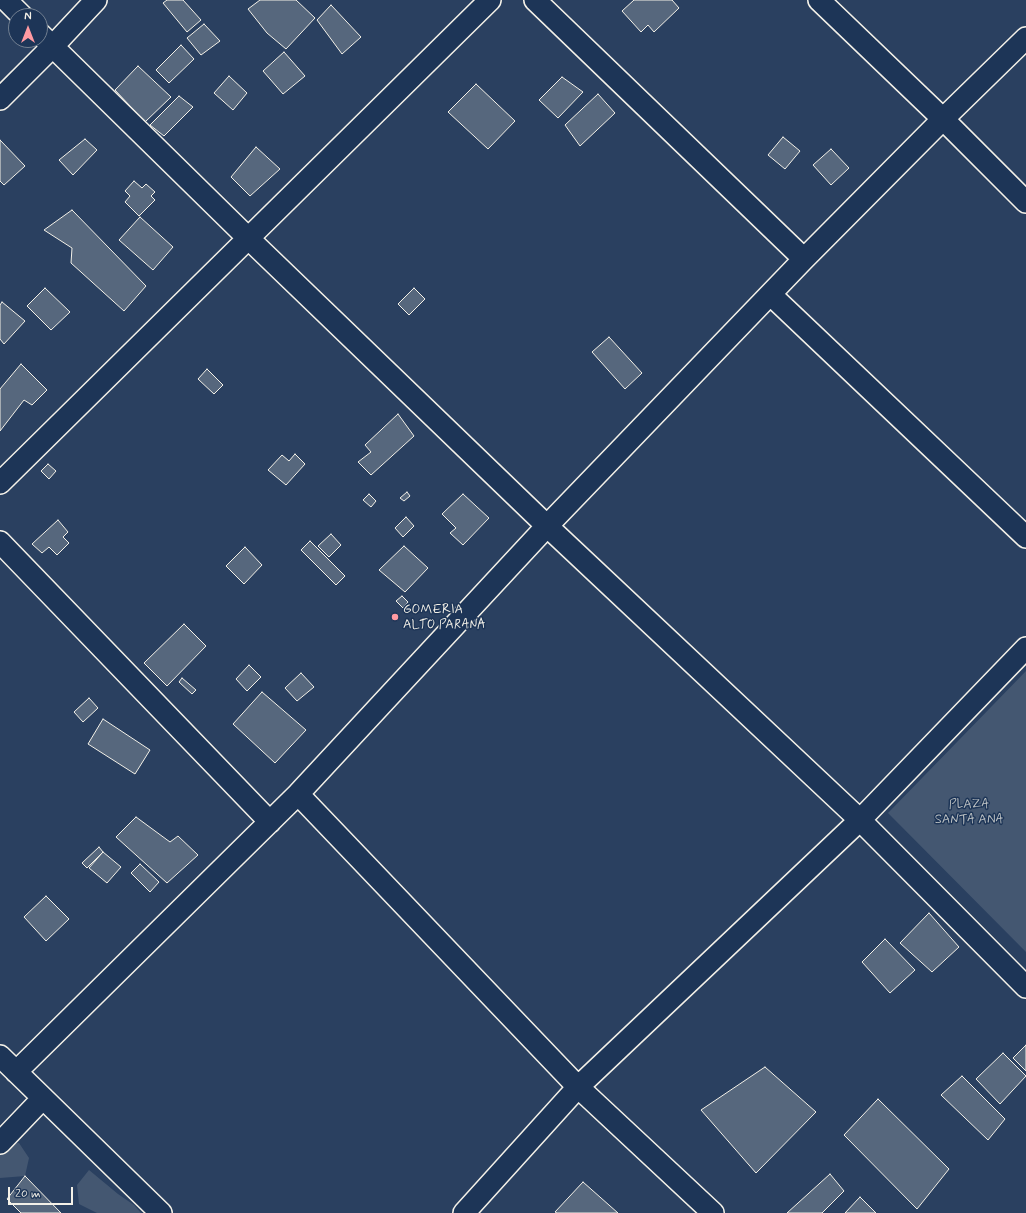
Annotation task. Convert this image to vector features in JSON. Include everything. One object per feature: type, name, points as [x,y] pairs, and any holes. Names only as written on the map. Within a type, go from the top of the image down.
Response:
[{"type":"street","points":[[6,0],[14,8]]},
{"type":"street","points":[[48,38],[96,0]]},
{"type":"street","points":[[0,482],[490,0]]},
{"type":"street","points":[[535,0],[804,259]]},
{"type":"street","points":[[819,0],[943,119],[1026,202]]},
{"type":"street","points":[[16,1072],[298,794],[547,526],[804,259],[1026,38]]},
{"type":"street","points":[[48,42],[248,238],[547,526],[860,820],[1026,987]]},
{"type":"street","points":[[0,99],[40,48]]},
{"type":"street","points":[[771,295],[1026,536]]},
{"type":"street","points":[[0,542],[270,822]]},
{"type":"street","points":[[464,1213],[578,1087],[860,820],[1026,648]]},
{"type":"street","points":[[298,794],[578,1087],[713,1213]]},
{"type":"street","points":[[0,1056],[161,1213]]},
{"type":"street","points":[[0,1143],[43,1098]]},
{"type":"green space","name":"PLAZA SANTA ANA","points":[[1026,671],[1026,952],[888,813]]},
{"type":"green space","points":[[19,1143],[29,1158],[25,1176],[0,1178],[0,1145]]},
{"type":"green space","points":[[89,1170],[134,1205],[141,1213],[97,1213],[79,1204],[77,1185]]},
{"type":"building","points":[[167,0],[183,0],[201,20],[187,32],[163,3]]},
{"type":"building","points":[[260,0],[296,0],[315,18],[286,49],[267,33],[248,9]]},
{"type":"building","points":[[634,0],[672,0],[679,8],[654,32],[648,25],[641,32],[622,11]]},
{"type":"building","points":[[331,5],[361,37],[342,54],[317,20]]},
{"type":"building","points":[[204,24],[220,41],[201,55],[187,38]]},
{"type":"building","points":[[181,45],[194,59],[169,83],[156,70]]},
{"type":"building","points":[[284,52],[305,76],[283,94],[263,71]]},
{"type":"building","points":[[138,66],[171,97],[145,122],[115,90]]},
{"type":"building","points":[[229,76],[247,93],[233,110],[214,93]]},
{"type":"building","points":[[562,77],[583,92],[558,118],[539,100]]},
{"type":"building","points":[[476,84],[515,121],[488,149],[448,112]]},
{"type":"building","points":[[598,94],[615,113],[580,146],[565,125]]},
{"type":"building","points":[[179,96],[193,107],[164,136],[150,125]]},
{"type":"building","points":[[783,137],[800,151],[785,169],[768,155]]},
{"type":"building","points":[[85,139],[97,150],[73,175],[59,160]]},
{"type":"building","points":[[0,140],[25,166],[4,185],[0,181]]},
{"type":"building","points":[[256,147],[280,169],[250,196],[231,177]]},
{"type":"building","points":[[831,149],[849,168],[831,185],[813,165]]},
{"type":"building","points":[[134,181],[142,188],[146,184],[155,192],[151,196],[155,200],[139,216],[125,202],[130,196],[125,191]]},
{"type":"building","points":[[72,210],[146,286],[124,311],[71,263],[72,248],[44,230]]},
{"type":"building","points":[[140,217],[173,247],[153,270],[119,240]]},
{"type":"building","points":[[45,288],[70,312],[51,330],[27,306]]},
{"type":"building","points":[[414,288],[425,299],[409,315],[398,304]]},
{"type":"building","points":[[2,302],[25,321],[4,344],[0,339],[0,305]]},
{"type":"building","points":[[609,337],[642,373],[625,389],[592,352]]},
{"type":"building","points":[[21,364],[47,390],[32,405],[24,400],[0,431],[0,389]]},
{"type":"building","points":[[207,369],[223,385],[214,394],[198,379]]},
{"type":"building","points":[[398,414],[414,436],[371,475],[358,462],[371,452],[365,445]]},
{"type":"building","points":[[295,454],[305,464],[286,485],[268,470],[282,455],[289,461]]},
{"type":"building","points":[[48,464],[56,471],[49,479],[41,471]]},
{"type":"building","points":[[407,492],[410,496],[404,501],[400,498]]},
{"type":"building","points":[[369,494],[376,501],[371,507],[363,500]]},
{"type":"building","points":[[463,494],[489,518],[463,545],[450,533],[456,528],[442,514]]},
{"type":"building","points":[[406,517],[414,526],[403,537],[395,528]]},
{"type":"building","points":[[58,520],[68,532],[63,537],[69,543],[57,555],[49,547],[42,553],[32,544]]},
{"type":"building","points":[[331,534],[341,545],[329,557],[318,546]]},
{"type":"building","points":[[310,541],[345,576],[336,585],[301,550]]},
{"type":"building","points":[[404,546],[428,568],[405,592],[379,570]]},
{"type":"building","points":[[245,547],[262,565],[244,584],[226,566]]},
{"type":"building","points":[[402,596],[408,602],[403,608],[396,601]]},
{"type":"building","points":[[184,624],[206,646],[167,686],[144,663]]},
{"type":"building","points":[[249,665],[261,677],[247,691],[236,679]]},
{"type":"building","points":[[301,673],[314,687],[297,701],[285,688]]},
{"type":"building","points":[[182,678],[196,690],[192,694],[179,682]]},
{"type":"building","points":[[262,692],[306,730],[275,763],[233,724]]},
{"type":"building","points":[[89,698],[98,708],[83,722],[74,712]]},
{"type":"building","points":[[103,719],[150,750],[135,774],[88,744]]},
{"type":"building","points":[[136,817],[170,842],[178,836],[198,855],[167,883],[116,837]]},
{"type":"building","points":[[99,847],[103,852],[87,868],[82,863]]},
{"type":"building","points":[[103,852],[121,867],[107,883],[89,868]]},
{"type":"building","points":[[140,864],[159,882],[150,892],[131,873]]},
{"type":"building","points":[[46,896],[69,919],[46,941],[24,917]]},
{"type":"building","points":[[929,913],[959,947],[932,972],[900,943]]},
{"type":"building","points":[[885,939],[915,970],[890,993],[862,962]]},
{"type":"building","points":[[1026,1045],[1026,1071],[1013,1058]]},
{"type":"building","points":[[1003,1053],[1026,1076],[1000,1104],[976,1079]]},
{"type":"building","points":[[765,1067],[816,1112],[756,1173],[701,1110]]},
{"type":"building","points":[[962,1076],[1005,1119],[988,1140],[941,1095]]},
{"type":"building","points":[[878,1099],[949,1169],[917,1209],[844,1135]]},
{"type":"building","points":[[830,1174],[844,1191],[822,1213],[787,1213]]},
{"type":"building","points":[[25,1176],[61,1213],[21,1213],[7,1199]]},
{"type":"building","points":[[583,1182],[618,1213],[555,1212]]},
{"type":"building","points":[[860,1197],[876,1213],[845,1213]]},
{"type":"place","name":"GOMERIA ALTO PARANA","points":[[395,617]]}]
